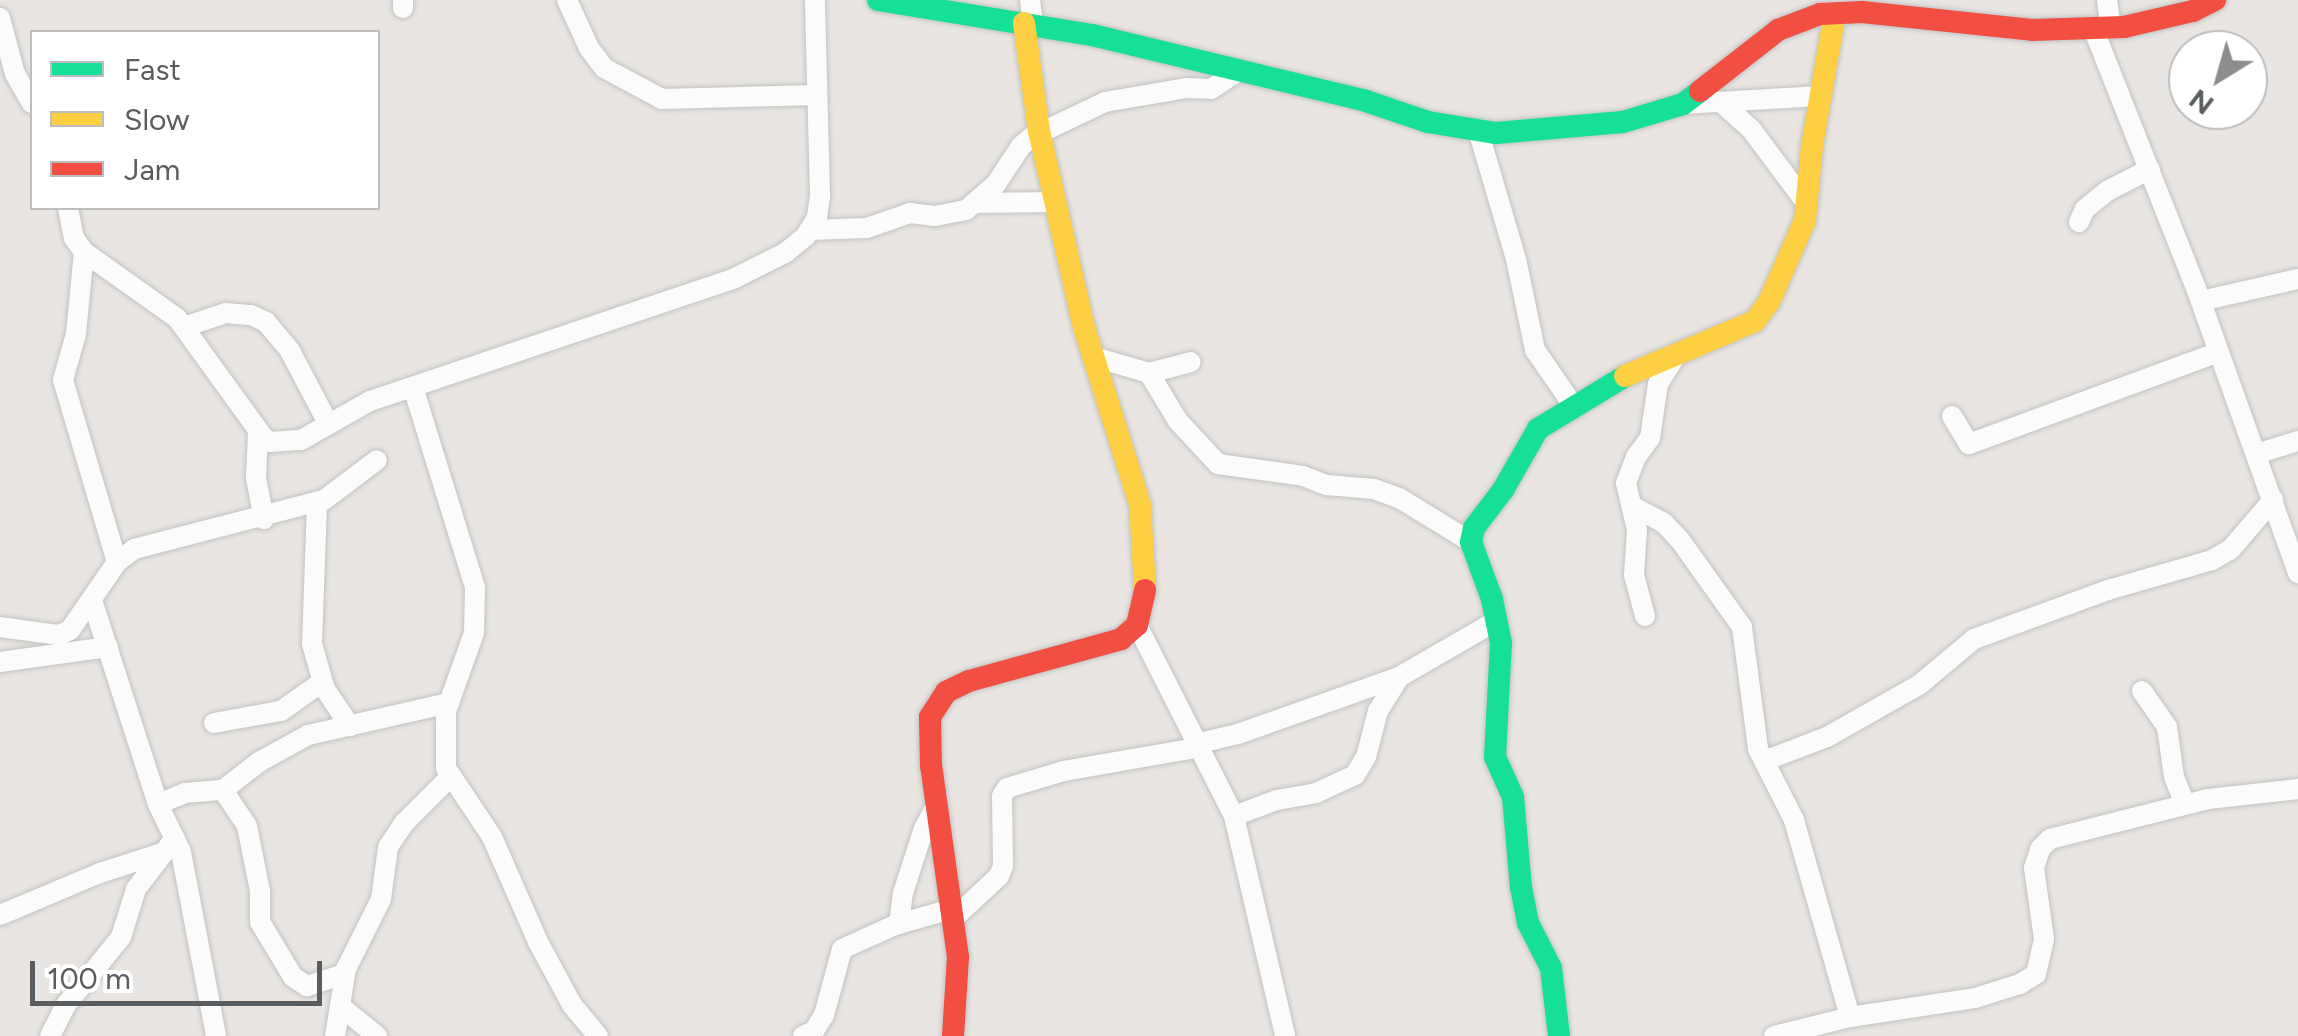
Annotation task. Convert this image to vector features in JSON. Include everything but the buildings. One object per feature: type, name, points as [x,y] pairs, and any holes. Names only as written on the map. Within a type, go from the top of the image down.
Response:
[{"type":"street","points":[[566,0],[589,48],[604,68],[662,98],[817,94]]},
{"type":"street","points":[[68,210],[74,238],[84,252],[153,298],[184,326],[258,432],[270,442],[293,442],[370,401],[716,286],[785,253],[810,230],[817,217],[820,194],[815,0]]},
{"type":"street","points":[[878,0],[1029,16],[1236,73],[1363,100],[1428,122],[1496,133],[1622,122],[1683,104],[1821,96]]},
{"type":"street","points":[[2107,0],[2102,28],[2298,573]]},
{"type":"street","points":[[1683,104],[1778,30],[1835,13],[1894,7],[2032,30],[2102,28],[2193,11],[2215,0]]},
{"type":"street","points":[[1559,1036],[1551,968],[1528,922],[1521,888],[1516,808],[1493,744],[1500,702],[1496,621],[1471,542],[1474,528],[1503,490],[1538,429],[1574,404],[1637,370],[1756,321],[1792,254],[1807,204],[1835,13]]},
{"type":"street","points":[[1029,16],[1040,132],[1055,202],[1094,356],[1140,506],[1147,584],[1137,625],[1234,816],[1285,1036]]},
{"type":"street","points":[[0,18],[15,74],[30,100]]},
{"type":"street","points":[[810,230],[867,228],[910,213],[959,213],[977,203],[1022,146],[1040,132],[1105,102],[1186,88],[1210,89],[1236,73]]},
{"type":"street","points":[[1722,103],[1751,129],[1807,204]]},
{"type":"street","points":[[1478,130],[1516,259],[1535,350],[1574,404]]},
{"type":"street","points":[[2079,222],[2094,200],[2150,169]]},
{"type":"street","points":[[977,203],[1055,202]]},
{"type":"street","points":[[84,252],[81,301],[64,388],[117,562]]},
{"type":"street","points":[[2201,301],[2298,278]]},
{"type":"street","points":[[184,326],[226,313],[251,315],[266,322],[290,351],[328,423]]},
{"type":"street","points":[[1952,416],[1969,444],[2219,352]]},
{"type":"street","points":[[1094,356],[1149,374],[1191,362]]},
{"type":"street","points":[[1645,616],[1634,575],[1637,530],[1626,483],[1630,469],[1650,438],[1658,384],[1676,356]]},
{"type":"street","points":[[1149,374],[1178,421],[1218,464],[1303,476],[1326,485],[1374,489],[1398,498],[1471,542]]},
{"type":"street","points":[[413,387],[475,587],[474,632],[448,703],[443,738],[450,778],[492,837],[538,942],[589,1033]]},
{"type":"street","points":[[258,432],[256,478],[271,517],[314,547]]},
{"type":"street","points":[[2256,454],[2298,440]]},
{"type":"street","points":[[0,627],[59,635],[70,630],[117,562],[134,549],[271,517],[317,502],[378,460]]},
{"type":"street","points":[[1764,761],[1827,737],[1919,685],[1974,638],[2108,590],[2212,560],[2230,549],[2273,500]]},
{"type":"street","points":[[317,502],[312,644],[322,682],[350,726]]},
{"type":"street","points":[[1632,506],[1664,523],[1735,612],[1751,668],[1752,710],[1764,761],[1794,820],[1850,1017]]},
{"type":"street","points":[[92,600],[170,845],[192,894],[216,1036]]},
{"type":"street","points":[[803,1036],[814,1031],[824,1016],[842,949],[899,924],[952,915],[988,891],[1003,866],[1002,796],[1007,788],[1064,771],[1196,746],[1238,734],[1400,677],[1496,621]]},
{"type":"street","points":[[953,1036],[958,976],[936,806],[930,718],[946,692],[968,681],[1102,648],[1137,625]]},
{"type":"street","points":[[0,662],[108,646]]},
{"type":"street","points":[[1234,816],[1278,800],[1316,793],[1355,775],[1366,757],[1378,710],[1400,677]]},
{"type":"street","points":[[214,723],[281,711],[308,696],[322,682]]},
{"type":"street","points":[[2142,691],[2167,727],[2174,777],[2186,804]]},
{"type":"street","points":[[158,804],[186,793],[223,790],[259,762],[308,734],[448,703]]},
{"type":"street","points":[[281,711],[294,743]]},
{"type":"street","points":[[336,1036],[345,974],[380,899],[388,846],[450,778]]},
{"type":"street","points":[[1774,1036],[1850,1017],[1975,998],[2020,984],[2036,974],[2043,958],[2034,868],[2040,849],[2072,830],[2186,804],[2298,789]]},
{"type":"street","points":[[223,790],[247,826],[260,891],[260,922],[293,978],[306,986],[345,974]]},
{"type":"street","points":[[899,924],[903,892],[924,828],[936,806]]},
{"type":"street","points":[[0,914],[170,845]]},
{"type":"street","points":[[50,1036],[65,1006],[121,937],[136,889],[170,845]]},
{"type":"street","points":[[340,1006],[377,1036]]},
{"type":"traffic: fast","points":[[878,0],[1092,35],[1363,100],[1428,122],[1496,133],[1623,122],[1683,104],[1700,91]]},
{"type":"traffic: fast","points":[[1559,1036],[1551,968],[1528,923],[1521,888],[1513,797],[1495,757],[1501,643],[1492,599],[1471,542],[1474,528],[1503,490],[1538,429],[1625,376]]},
{"type":"traffic: slow","points":[[1625,376],[1755,321],[1769,302],[1805,220],[1812,146],[1835,13]]},
{"type":"traffic: slow","points":[[1024,23],[1039,131],[1084,327],[1140,505],[1145,590]]},
{"type":"traffic: jam","points":[[1700,91],[1778,30],[1820,14],[1862,12],[2032,30],[2124,27],[2193,11],[2215,0]]},
{"type":"traffic: jam","points":[[953,1036],[958,957],[931,766],[930,717],[946,692],[969,681],[1121,639],[1137,625],[1145,590]]}]
